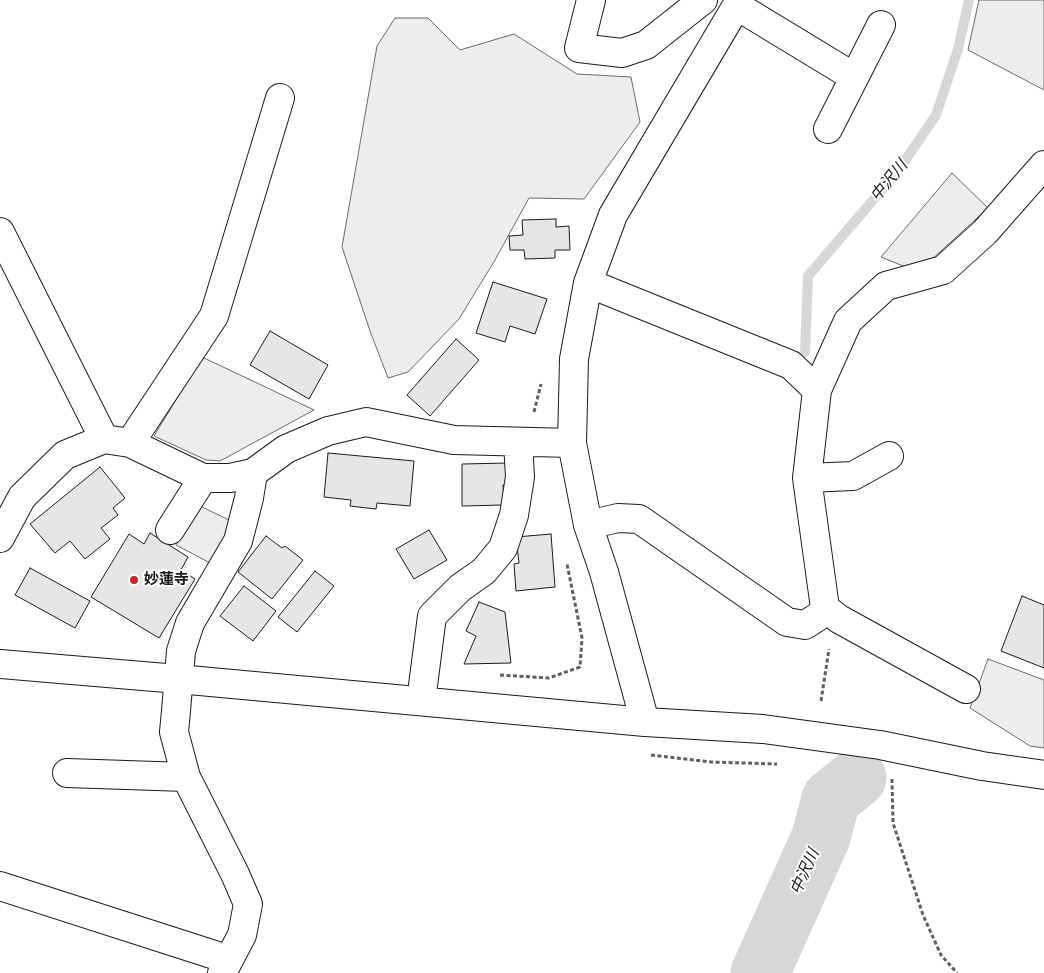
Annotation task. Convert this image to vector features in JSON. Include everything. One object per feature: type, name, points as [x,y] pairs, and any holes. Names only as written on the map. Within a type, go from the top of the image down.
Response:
[{"type":"street","points":[[591,0],[579,48],[622,53],[646,45],[703,0]]},
{"type":"street","points":[[645,722],[604,572],[588,525],[572,443],[574,359],[588,283],[613,214],[738,3],[854,77]]},
{"type":"street","points":[[828,129],[881,25]]},
{"type":"street","points":[[130,443],[214,316],[280,98]]},
{"type":"street","points":[[822,612],[807,478],[818,390],[848,321],[886,286],[943,270],[985,232],[1044,165]]},
{"type":"street","points":[[0,232],[104,439]]},
{"type":"street","points":[[588,283],[791,365],[818,390]]},
{"type":"street","points":[[0,538],[22,497],[65,455],[104,439],[130,443],[203,478],[230,478],[253,472],[286,449],[328,431],[366,422],[454,440],[572,443]]},
{"type":"street","points":[[421,701],[432,616],[460,588],[484,571],[503,548],[514,514],[520,477],[518,442]]},
{"type":"street","points":[[807,478],[853,476],[889,456]]},
{"type":"street","points":[[0,886],[224,966],[242,935],[248,904],[186,777],[174,732],[181,651],[190,623],[238,541],[249,498],[253,472]]},
{"type":"street","points":[[170,530],[203,478]]},
{"type":"street","points":[[588,525],[618,518],[639,519],[787,622],[805,625],[822,612]]},
{"type":"street","points":[[822,612],[839,619],[966,689]]},
{"type":"street","points":[[0,664],[645,722],[763,729],[880,745],[982,766],[1044,775]]},
{"type":"street","points":[[67,773],[186,777]]},
{"type":"path","points":[[820,701],[834,622],[822,612]]},
{"type":"path","points":[[646,755],[711,762],[786,764]]},
{"type":"path","points":[[892,778],[893,823],[923,915],[941,954],[957,973]]},
{"type":"shaded area","points":[[979,0],[1044,0],[1044,90],[968,50]]},
{"type":"shaded area","points":[[395,18],[428,18],[460,50],[514,34],[577,74],[631,77],[640,122],[584,199],[529,198],[495,260],[459,319],[408,372],[388,378],[342,247],[377,46]]},
{"type":"shaded area","points":[[952,173],[988,208],[918,272],[881,257]]},
{"type":"shaded area","points":[[202,357],[314,410],[220,461],[206,460],[154,436]]},
{"type":"shaded area","points":[[196,504],[233,522],[212,564],[176,545]]},
{"type":"shaded area","points":[[988,659],[1044,680],[1044,748],[1030,746],[970,708]]},
{"type":"building","points":[[556,219],[556,227],[569,226],[570,250],[555,250],[555,258],[525,259],[524,250],[510,250],[509,236],[523,235],[522,220]]},
{"type":"building","points":[[493,282],[547,299],[535,334],[510,326],[505,342],[476,333]]},
{"type":"building","points":[[270,331],[328,365],[309,399],[250,365]]},
{"type":"building","points":[[456,339],[479,360],[430,416],[407,395]]},
{"type":"building","points":[[328,453],[414,461],[410,506],[377,503],[376,509],[350,506],[351,500],[324,497]]},
{"type":"building","points":[[508,463],[508,485],[503,485],[504,505],[462,506],[462,464]]},
{"type":"building","points":[[100,467],[125,498],[113,508],[118,515],[101,528],[110,539],[85,559],[70,541],[55,553],[30,524]]},
{"type":"building","points":[[429,530],[447,560],[414,579],[396,549]]},
{"type":"building","points":[[150,533],[188,557],[181,570],[195,579],[159,638],[91,597],[129,534],[144,544]]},
{"type":"building","points":[[551,534],[555,587],[516,591],[514,564],[519,563],[516,537]]},
{"type":"building","points":[[266,536],[282,548],[285,546],[303,560],[272,599],[238,572]]},
{"type":"building","points":[[30,568],[90,601],[75,628],[15,595]]},
{"type":"building","points":[[315,571],[334,586],[297,632],[278,617]]},
{"type":"building","points":[[244,586],[276,611],[253,641],[220,616]]},
{"type":"building","points":[[1022,596],[1044,605],[1044,668],[1001,651]]},
{"type":"building","points":[[479,602],[505,612],[511,663],[464,664],[476,636],[466,631]]},
{"type":"waterway","name":"中沢川","points":[[805,352],[808,276],[898,171],[936,115],[958,49],[969,0]]},
{"type":"waterway","name":"中沢川","points":[[760,973],[821,837],[831,799],[857,778]]},
{"type":"place","name":"妙蓮寺","points":[[134,580]]}]
